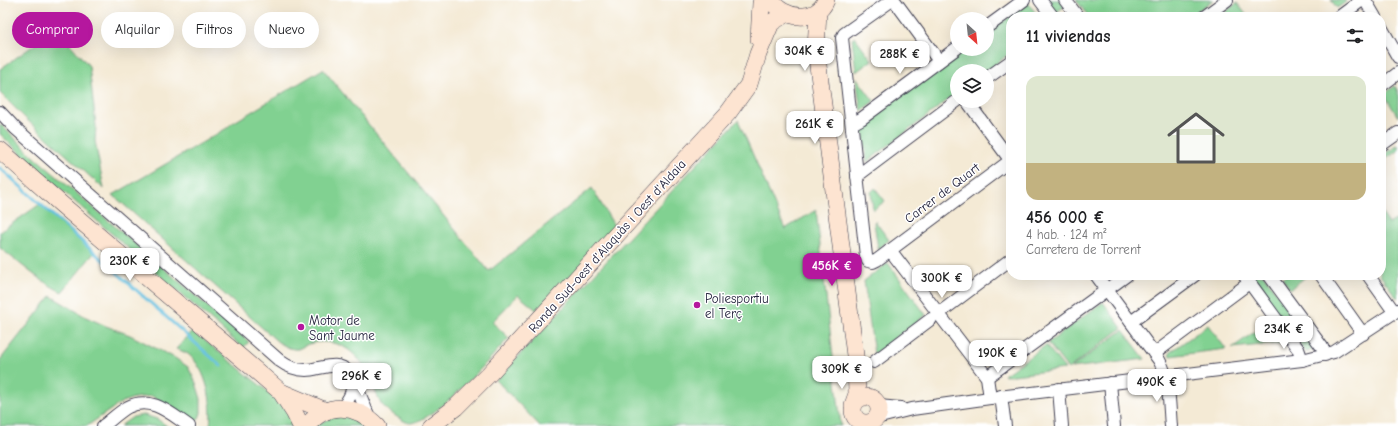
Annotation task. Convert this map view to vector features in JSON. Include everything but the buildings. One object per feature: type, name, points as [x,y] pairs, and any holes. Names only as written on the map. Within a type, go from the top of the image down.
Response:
[{"type":"main road","name":"Ronda Sud-oest d'Alaquàs i Oest d'Aldaia","points":[[758,54],[761,2],[763,0]]},
{"type":"main road","points":[[771,0],[774,6],[792,15],[808,15],[825,4]]},
{"type":"main road","points":[[825,4],[816,50],[855,356],[856,377],[866,415]]},
{"type":"main road","name":"Ronda Sud-oest d'Alaquàs i Oest d'Aldaia","points":[[431,425],[456,407],[490,373],[728,113],[749,84],[758,54],[771,24],[792,15]]},
{"type":"main road","points":[[792,15],[816,50]]},
{"type":"main road","points":[[0,150],[281,392],[294,412],[300,426]]},
{"type":"main road","points":[[281,392],[326,411]]},
{"type":"main road","points":[[307,426],[312,419],[326,411],[343,408],[357,411],[373,422]]},
{"type":"street","points":[[857,176],[852,124],[841,42],[844,34],[893,0],[939,61]]},
{"type":"street","points":[[1008,12],[1024,0]]},
{"type":"street","points":[[1040,0],[1049,12]]},
{"type":"street","points":[[1065,0],[1072,12]]},
{"type":"street","points":[[1211,12],[1227,0]]},
{"type":"street","points":[[1346,12],[1364,0],[1372,12]]},
{"type":"street","points":[[994,22],[1006,13]]},
{"type":"street","points":[[1386,37],[1398,57]]},
{"type":"street","points":[[852,124],[861,119],[950,53]]},
{"type":"street","points":[[994,73],[1006,64]]},
{"type":"street","points":[[1386,82],[1398,73]]},
{"type":"street","points":[[857,176],[950,106]]},
{"type":"street","points":[[972,108],[1006,153]]},
{"type":"street","points":[[0,112],[15,128],[287,367],[308,370],[331,366],[341,367],[347,371],[373,422]]},
{"type":"street","points":[[1386,141],[1398,132]]},
{"type":"street","name":"Carrer de Quart","points":[[857,176],[867,259],[870,262],[873,262],[1006,164]]},
{"type":"street","points":[[890,250],[934,316],[987,377],[996,397],[1005,426]]},
{"type":"street","points":[[874,362],[1006,263]]},
{"type":"street","points":[[1100,280],[1163,368],[1166,377],[1171,426]]},
{"type":"street","points":[[987,377],[1120,280]]},
{"type":"street","points":[[1131,322],[1188,280]]},
{"type":"street","points":[[1154,354],[1245,280]]},
{"type":"street","points":[[1247,280],[1298,349],[1302,360]]},
{"type":"street","points":[[1273,280],[1322,347],[1325,355]]},
{"type":"street","points":[[1325,280],[1363,334]]},
{"type":"street","points":[[866,415],[1059,389],[1302,360],[1325,355],[1338,350],[1396,312],[1372,280]]},
{"type":"street","points":[[343,408],[350,396],[354,384]]},
{"type":"street","points":[[1110,384],[1114,426]]},
{"type":"street","points":[[1059,389],[1062,426]]},
{"type":"street","points":[[103,426],[126,408],[134,404],[144,403],[154,404],[189,426]]},
{"type":"green space","points":[[1049,0],[1060,0],[1065,6],[1057,12],[1053,12],[1046,2]]},
{"type":"green space","points":[[1076,0],[1213,0],[1197,12],[1085,12]]},
{"type":"green space","points":[[1331,0],[1345,0],[1346,2],[1337,8]]},
{"type":"green space","points":[[1028,3],[1035,12],[1016,12]]},
{"type":"green space","points":[[1237,3],[1244,12],[1227,12]]},
{"type":"green space","points":[[1006,19],[1006,56],[994,65],[994,64],[950,64],[950,98],[867,162],[862,124],[955,56],[994,56],[994,28]]},
{"type":"green space","points":[[855,37],[872,60],[856,72],[852,39]]},
{"type":"green space","points":[[30,48],[73,48],[89,66],[96,126],[95,141],[104,189],[25,118],[0,93],[0,69]]},
{"type":"green space","points":[[323,69],[489,271],[592,188],[616,229],[540,313],[518,295],[492,322],[509,338],[477,373],[449,400],[422,419],[411,423],[399,418],[382,405],[366,370],[360,361],[348,350],[340,345],[327,342],[317,342],[298,349],[292,349],[278,342],[113,195],[227,128],[231,124]]},
{"type":"green space","points":[[856,77],[874,101],[861,111]]},
{"type":"green space","points":[[1395,86],[1398,92],[1398,117],[1386,97],[1386,93]]},
{"type":"green space","name":"Poliesportiu el Terç","points":[[738,120],[785,229],[816,210],[841,426],[540,426],[496,380]]},
{"type":"green space","points":[[0,124],[31,154],[249,342],[243,348],[34,166],[0,134]]},
{"type":"green space","points":[[1398,145],[1398,151],[1386,159],[1386,153]]},
{"type":"green space","points":[[875,188],[885,201],[873,210],[871,192]]},
{"type":"green space","points":[[40,204],[94,253],[62,292],[38,277],[0,248],[0,232]]},
{"type":"green space","points":[[1398,218],[1398,297],[1397,298],[1384,280],[1386,280],[1386,220],[1389,224]]},
{"type":"green space","points":[[875,221],[889,240],[878,249],[874,222]]},
{"type":"green space","points":[[888,263],[926,315],[874,354],[864,281]]},
{"type":"green space","points":[[1252,280],[1268,280],[1314,346],[1312,350],[1307,352],[1303,350]]},
{"type":"green space","points":[[1283,280],[1302,280],[1290,289]]},
{"type":"green space","points":[[51,296],[86,317],[130,335],[175,358],[188,367],[196,383],[201,399],[201,413],[199,418],[193,423],[152,396],[134,398],[122,402],[87,426],[0,426],[0,360]]},
{"type":"green space","points":[[1103,302],[1122,328],[1068,369],[1048,343]]},
{"type":"green space","points":[[1267,323],[1282,343],[1232,348]]},
{"type":"green space","points":[[1208,325],[1226,349],[1170,356],[1169,353]]},
{"type":"green space","points":[[1123,330],[1145,359],[1071,368]]},
{"type":"green space","points":[[193,331],[266,390],[287,409],[293,426],[210,426],[211,417],[209,397],[204,377],[195,360],[188,354],[176,349]]},
{"type":"green space","points":[[1046,345],[1065,369],[1004,375]]},
{"type":"green space","points":[[342,413],[369,426],[313,426]]},
{"type":"green space","points":[[144,415],[157,419],[167,426],[120,426],[133,417]]},
{"type":"waterway","points":[[0,168],[221,366]]},
{"type":"place","name":"Poliesportiu el Terç","points":[[697,305]]},
{"type":"place","name":"Motor de Sant Jaume","points":[[301,327]]}]
